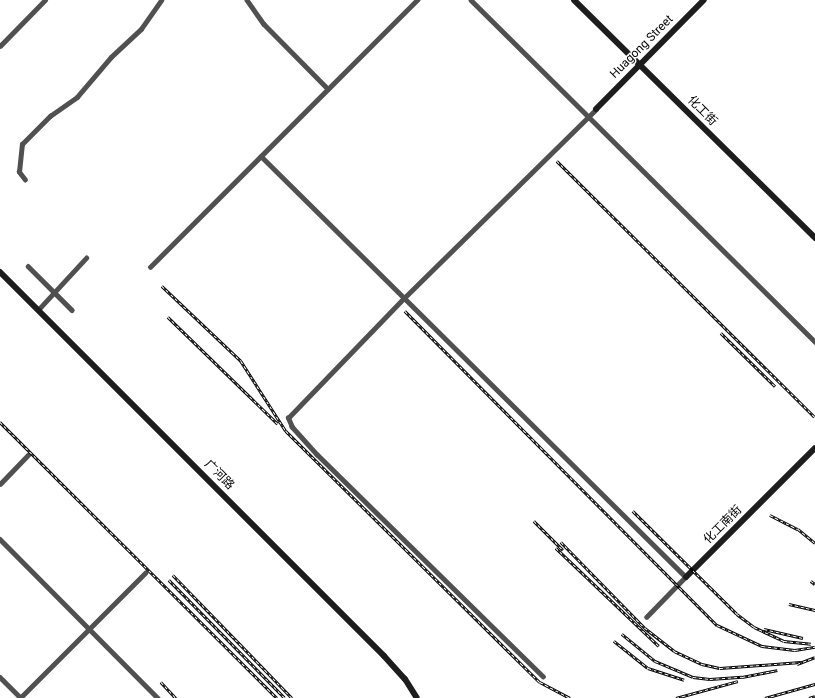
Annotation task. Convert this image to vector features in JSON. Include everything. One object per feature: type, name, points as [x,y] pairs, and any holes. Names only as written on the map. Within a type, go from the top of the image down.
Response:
[{"type":"street","points":[[0,46],[45,0]]},
{"type":"street","points":[[25,180],[20,172],[22,144],[50,116],[77,97],[111,57],[141,29],[161,0]]},
{"type":"street","points":[[247,0],[264,24],[328,89]]},
{"type":"street","points":[[150,267],[417,0]]},
{"type":"street","points":[[471,0],[815,342]]},
{"type":"street","name":"化工街","points":[[574,0],[815,238]]},
{"type":"street","name":"Huagong Street","points":[[596,109],[704,0]]},
{"type":"street","points":[[543,677],[317,454],[288,421],[292,412],[404,298],[596,109]]},
{"type":"street","points":[[261,156],[686,577]]},
{"type":"street","points":[[38,310],[86,258]]},
{"type":"street","points":[[28,266],[72,310]]},
{"type":"street","name":"广河路","points":[[0,272],[384,656],[405,679],[416,698]]},
{"type":"street","name":"化工南街","points":[[647,617],[815,448]]},
{"type":"street","points":[[0,484],[28,455]]},
{"type":"street","points":[[0,539],[158,698]]},
{"type":"street","points":[[0,677],[20,698],[145,573]]},
{"type":"railway","points":[[557,161],[815,417]]},
{"type":"railway","points":[[162,286],[241,361],[286,431],[540,682],[570,698]]},
{"type":"railway","points":[[405,311],[717,625],[762,646],[795,650],[815,647]]},
{"type":"railway","points":[[168,317],[278,424]]},
{"type":"railway","points":[[721,333],[775,386]]},
{"type":"railway","points":[[0,422],[277,698]]},
{"type":"railway","points":[[633,511],[737,614],[754,627],[784,641],[811,644]]},
{"type":"railway","points":[[770,515],[798,529],[815,543]]},
{"type":"railway","points":[[534,521],[563,550]]},
{"type":"railway","points":[[561,542],[645,628],[674,651],[702,664],[720,668],[801,662]]},
{"type":"railway","points":[[556,548],[659,646]]},
{"type":"railway","points":[[173,575],[292,698]]},
{"type":"railway","points":[[169,580],[285,698]]},
{"type":"railway","points":[[811,581],[815,584]]},
{"type":"railway","points":[[789,604],[815,610]]},
{"type":"railway","points":[[764,629],[803,638]]},
{"type":"railway","points":[[622,634],[655,661],[693,677],[710,679],[742,677],[777,670]]},
{"type":"railway","points":[[614,641],[648,668],[684,680]]},
{"type":"railway","points":[[797,664],[815,657]]},
{"type":"railway","points":[[676,698],[738,681]]},
{"type":"railway","points":[[161,682],[176,698]]},
{"type":"railway","points":[[765,698],[815,684]]},
{"type":"railway","points":[[809,698],[815,696]]}]
